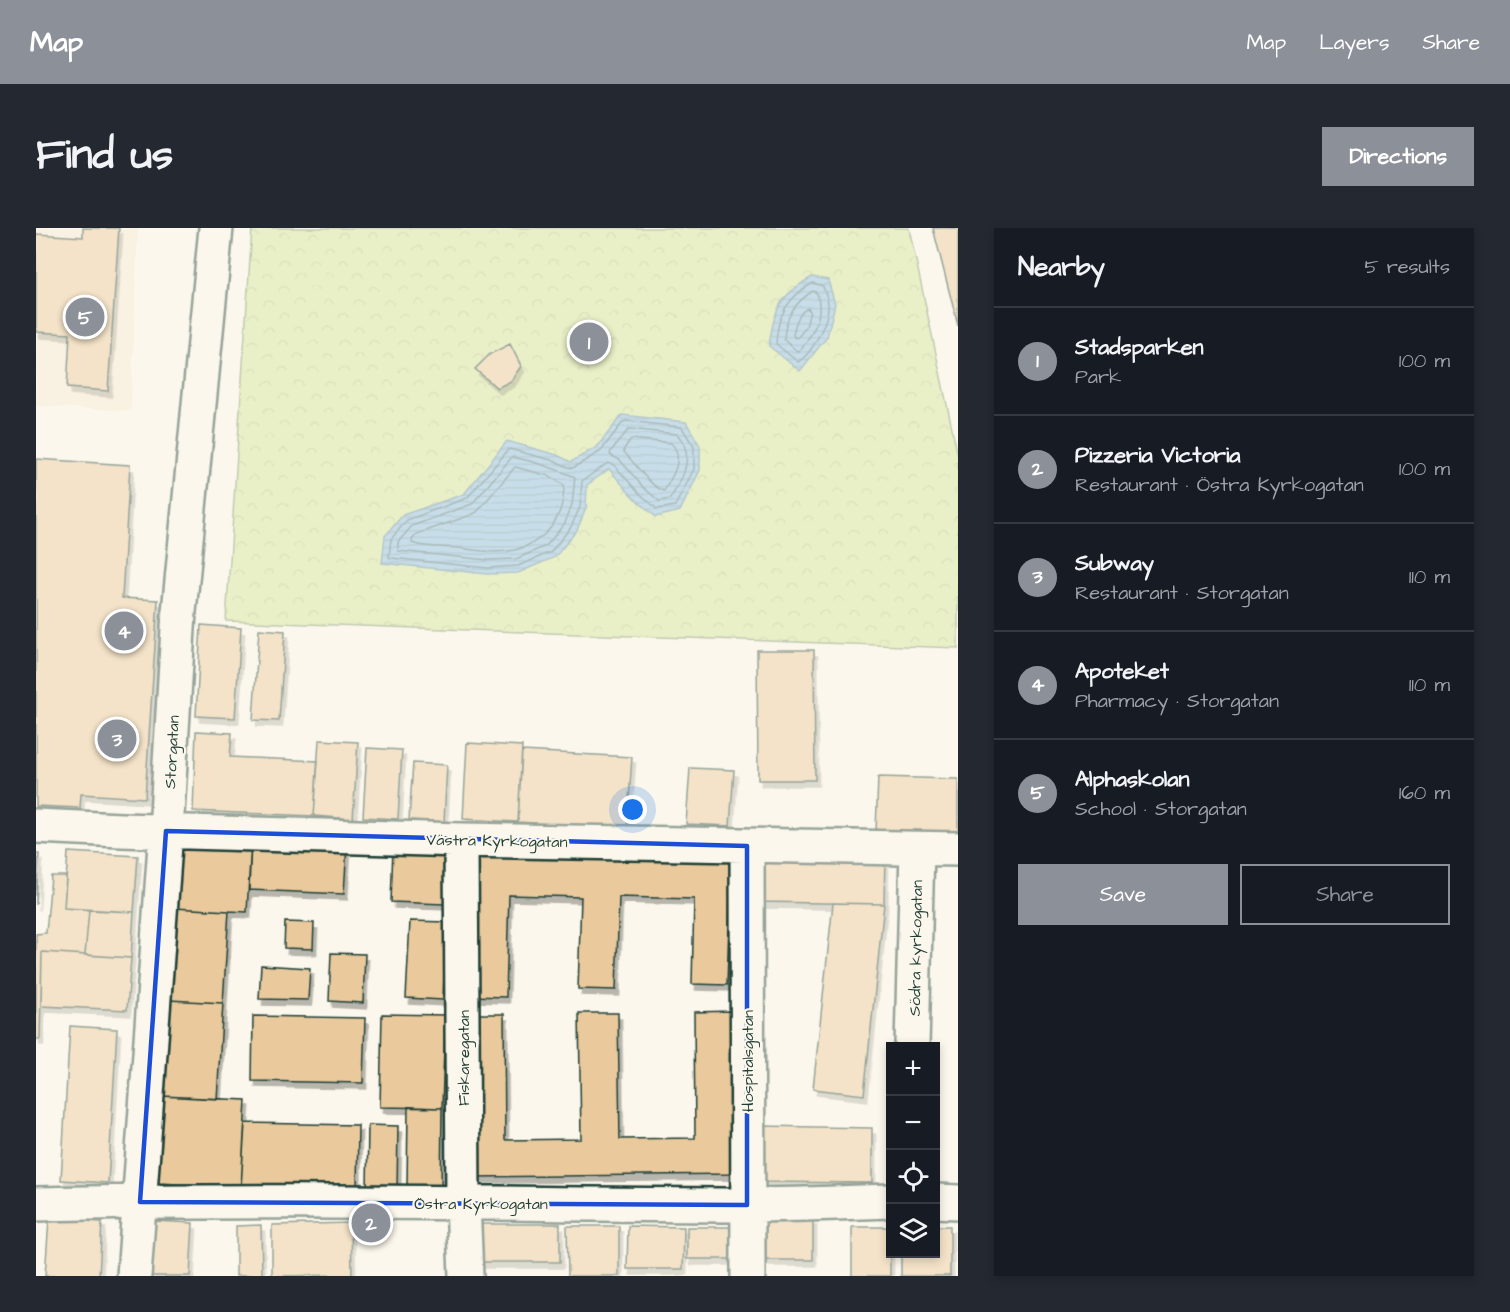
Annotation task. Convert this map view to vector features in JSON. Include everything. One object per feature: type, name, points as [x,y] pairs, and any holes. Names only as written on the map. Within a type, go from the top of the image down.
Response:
[{"type":"street","name":"Storgatan","points":[[134,1276],[166,831],[179,612],[216,228]]},
{"type":"street","name":"Västra Kyrkogatan","points":[[36,826],[461,840],[958,849]]},
{"type":"street","name":"Fiskaregatan","points":[[461,840],[466,1276]]},
{"type":"street","name":"Hospitalsgatan","points":[[747,846],[748,1276]]},
{"type":"street","name":"Södra kyrkogatan","points":[[912,1042],[917,849]]},
{"type":"street","name":"Östra Kyrkogatan","points":[[36,1204],[464,1202],[747,1205],[886,1202]]},
{"type":"street","points":[[940,1202],[958,1202]]},
{"type":"highlighted area","points":[[166,831],[747,846],[747,1205],[140,1202]]},
{"type":"shaded area","points":[[36,228],[138,228],[131,411],[36,406]]},
{"type":"green space","points":[[252,228],[909,228],[958,456],[958,648],[226,621]]},
{"type":"water","points":[[812,277],[828,280],[835,304],[827,337],[800,371],[769,346],[773,322],[780,305],[785,297]]},
{"type":"water","points":[[622,415],[686,422],[700,446],[700,470],[680,511],[656,517],[633,497],[609,469],[587,485],[586,508],[577,530],[555,557],[518,573],[488,574],[382,563],[385,536],[403,515],[464,494],[507,441],[557,455],[571,462],[597,447]]},
{"type":"building","points":[[83,228],[119,228],[108,391],[67,388],[70,334],[36,332],[36,234],[83,237]]},
{"type":"building","points":[[933,228],[958,228],[958,326]]},
{"type":"building","points":[[510,344],[521,366],[511,381],[497,388],[475,369],[490,354]]},
{"type":"building","points":[[36,459],[130,465],[122,598],[158,600],[145,798],[81,794],[80,808],[36,806]]},
{"type":"building","points":[[201,625],[241,628],[235,718],[196,716]]},
{"type":"building","points":[[259,629],[285,631],[279,721],[253,720]]},
{"type":"building","points":[[757,650],[814,650],[815,780],[758,780]]},
{"type":"building","points":[[196,731],[232,733],[230,757],[318,761],[314,816],[193,811]]},
{"type":"building","points":[[319,740],[358,742],[353,819],[314,816]]},
{"type":"building","points":[[467,743],[522,746],[518,822],[463,819]]},
{"type":"building","points":[[367,748],[402,750],[398,819],[363,817]]},
{"type":"building","points":[[522,751],[632,757],[627,829],[518,822]]},
{"type":"building","points":[[413,763],[447,765],[444,822],[409,820]]},
{"type":"building","points":[[690,768],[734,770],[730,826],[686,824]]},
{"type":"building","points":[[878,777],[958,779],[958,833],[876,831]]},
{"type":"building","points":[[179,837],[251,841],[247,912],[174,908]]},
{"type":"building","points":[[251,841],[347,845],[344,894],[249,890]]},
{"type":"building","points":[[393,848],[446,851],[444,904],[391,902]]},
{"type":"building","points":[[474,850],[731,857],[727,985],[692,984],[694,899],[619,897],[616,990],[578,989],[581,897],[509,895],[506,997],[469,996]]},
{"type":"building","points":[[68,852],[138,856],[134,912],[64,908]]},
{"type":"building","points":[[759,852],[885,854],[884,904],[758,902]]},
{"type":"building","points":[[36,854],[39,854],[36,905]]},
{"type":"building","points":[[51,876],[66,876],[64,908],[89,910],[85,955],[42,952],[40,1039],[36,1039],[36,934],[46,933]]},
{"type":"building","points":[[833,903],[884,904],[864,1095],[813,1089]]},
{"type":"building","points":[[174,908],[229,911],[223,1003],[169,1000]]},
{"type":"building","points":[[89,910],[134,912],[131,958],[85,955]]},
{"type":"building","points":[[410,921],[446,922],[443,1000],[406,998]]},
{"type":"building","points":[[285,922],[314,923],[313,949],[284,948]]},
{"type":"building","points":[[42,952],[131,958],[127,1010],[41,1006]]},
{"type":"building","points":[[331,953],[365,954],[363,1003],[329,1001]]},
{"type":"building","points":[[261,965],[310,968],[308,1000],[259,999]]},
{"type":"building","points":[[169,1000],[223,1003],[217,1099],[162,1096]]},
{"type":"building","points":[[732,1011],[734,1174],[473,1177],[471,1014],[504,1014],[505,1140],[581,1139],[579,1013],[618,1013],[620,1139],[695,1138],[694,1012]]},
{"type":"building","points":[[382,1014],[445,1015],[442,1108],[380,1107]]},
{"type":"building","points":[[253,1016],[365,1018],[363,1083],[252,1081]]},
{"type":"building","points":[[70,1026],[117,1029],[108,1183],[61,1180]]},
{"type":"building","points":[[162,1096],[246,1100],[241,1187],[158,1183]]},
{"type":"building","points":[[408,1107],[442,1108],[441,1190],[407,1189]]},
{"type":"building","points":[[245,1123],[358,1125],[357,1189],[241,1187]]},
{"type":"building","points":[[368,1125],[398,1126],[397,1190],[367,1189]]},
{"type":"building","points":[[760,1126],[872,1128],[872,1183],[760,1182]]},
{"type":"building","points":[[49,1219],[102,1222],[99,1276],[45,1276]]},
{"type":"building","points":[[763,1219],[813,1219],[813,1260],[763,1260]]},
{"type":"building","points":[[154,1221],[193,1223],[190,1276],[151,1276]]},
{"type":"building","points":[[351,1223],[352,1275],[272,1276],[272,1225]]},
{"type":"building","points":[[474,1224],[560,1224],[560,1262],[474,1262]]},
{"type":"building","points":[[261,1225],[262,1276],[236,1276],[236,1226]]},
{"type":"building","points":[[567,1226],[619,1226],[619,1276],[568,1276]]},
{"type":"building","points":[[628,1226],[684,1227],[683,1269],[627,1269]]},
{"type":"building","points":[[940,1226],[950,1226],[950,1276],[901,1276],[901,1258],[940,1258]]},
{"type":"building","points":[[687,1227],[732,1227],[732,1259],[687,1259]]},
{"type":"building","points":[[852,1227],[886,1227],[886,1258],[890,1258],[890,1276],[852,1276]]},
{"type":"place","name":"Alphaskolan","points":[[85,317]]},
{"type":"place","name":"Stadsparken","points":[[589,342]]},
{"type":"place","name":"Apoteket","points":[[124,631]]},
{"type":"place","name":"Subway","points":[[117,739]]},
{"type":"place","name":"Pizzeria Victoria","points":[[371,1223]]}]
